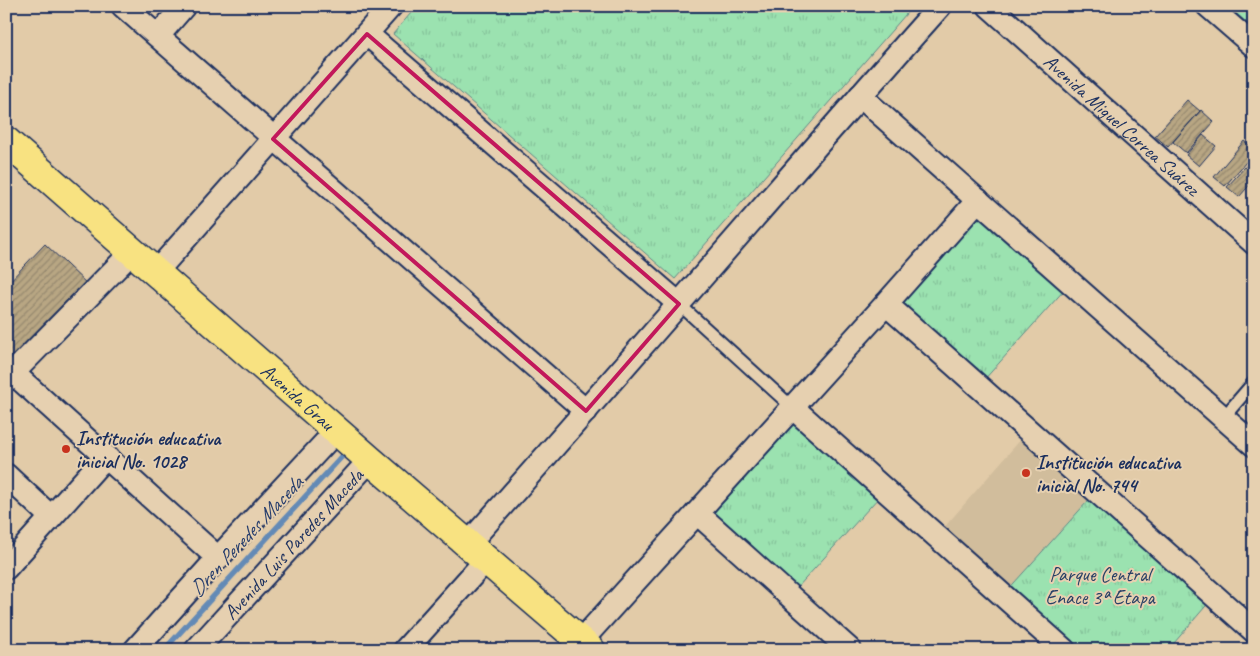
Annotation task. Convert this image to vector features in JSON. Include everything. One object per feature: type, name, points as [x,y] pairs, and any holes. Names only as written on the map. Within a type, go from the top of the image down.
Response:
[{"type":"main road","name":"Avenida Grau","points":[[6,141],[336,431],[586,646]]},
{"type":"street","points":[[123,6],[586,411]]},
{"type":"street","points":[[158,36],[184,6]]},
{"type":"street","points":[[156,272],[391,6]]},
{"type":"street","points":[[405,650],[477,552],[586,411],[940,6]]},
{"type":"street","name":"Avenida Miguel Correa Suárez","points":[[989,6],[1254,243]]},
{"type":"street","points":[[1208,6],[1254,46]]},
{"type":"street","points":[[367,34],[680,304]]},
{"type":"street","points":[[860,96],[1254,445]]},
{"type":"street","points":[[586,646],[697,512],[978,200]]},
{"type":"street","points":[[132,252],[10,376],[106,456],[218,558]]},
{"type":"street","points":[[886,304],[1254,631]]},
{"type":"street","points":[[792,407],[1064,650]]},
{"type":"street","points":[[134,650],[336,431]]},
{"type":"street","points":[[6,568],[106,456]]},
{"type":"street","name":"Avenida Luis Paredes Maceda","points":[[196,650],[370,460]]},
{"type":"street","points":[[6,475],[51,517]]},
{"type":"street","points":[[697,512],[850,650]]},
{"type":"lane","points":[[680,304],[792,407]]},
{"type":"lane","points":[[1223,418],[1254,382]]},
{"type":"highlighted area","points":[[367,34],[679,304],[586,411],[273,139]]},
{"type":"shaded area","points":[[1029,430],[1096,492],[1005,593],[941,531]]},
{"type":"green space","points":[[417,6],[913,6],[675,279],[393,34]]},
{"type":"green space","points":[[1228,6],[1254,6],[1254,29]]},
{"type":"green space","points":[[978,211],[1066,288],[983,381],[896,304]]},
{"type":"green space","points":[[795,422],[879,497],[796,589],[712,514]]},
{"type":"green space","name":"Parque Central Enace 3ª Etapa","points":[[1096,492],[1211,600],[1168,650],[1071,650],[1005,593]]},
{"type":"building","points":[[1187,100],[1200,111],[1168,147],[1155,136]]},
{"type":"building","points":[[1201,110],[1214,122],[1186,153],[1173,142]]},
{"type":"building","points":[[1203,135],[1216,146],[1199,166],[1186,155]]},
{"type":"building","points":[[1244,141],[1254,149],[1254,153],[1225,186],[1214,177]]},
{"type":"building","points":[[1254,157],[1254,180],[1239,197],[1227,187]]},
{"type":"building","points":[[45,244],[88,285],[6,372],[6,285]]},
{"type":"waterway","name":"Dren Peredes Maceda","points":[[164,650],[348,450]]},
{"type":"place","name":"Institución educativa inicial No. 1028","points":[[66,449]]},
{"type":"place","name":"Institución educativa inicial No. 744","points":[[1026,473]]}]
